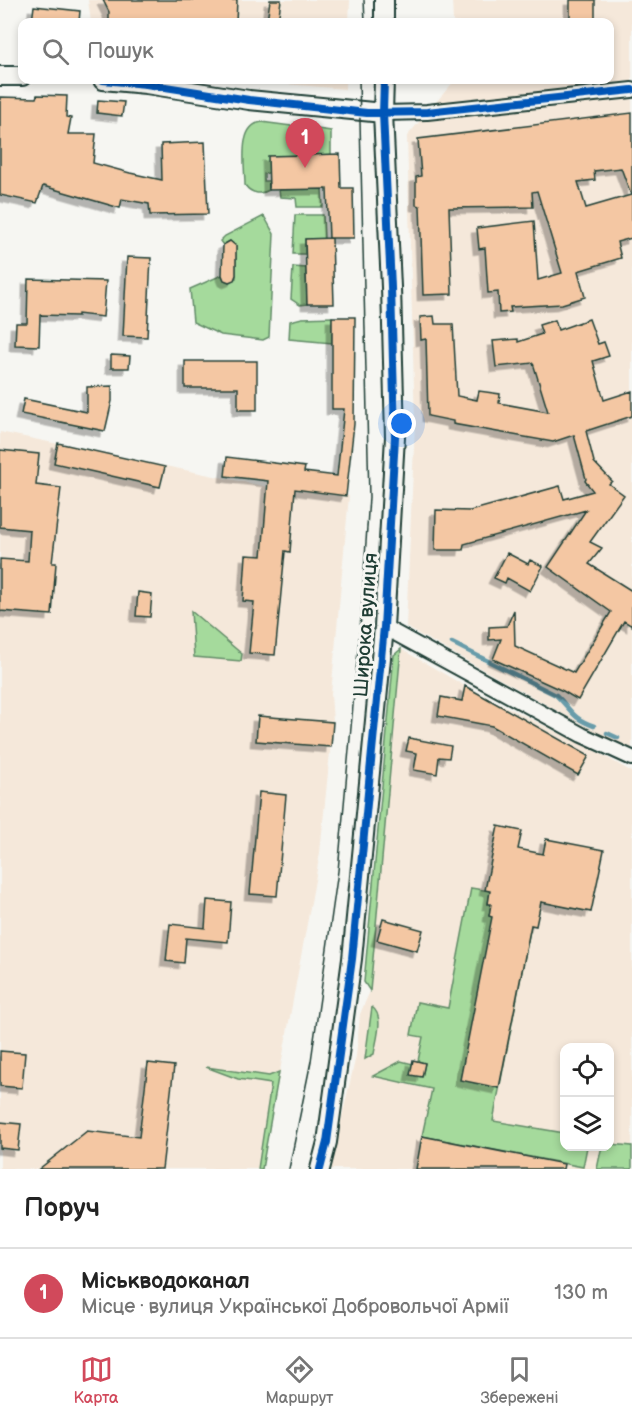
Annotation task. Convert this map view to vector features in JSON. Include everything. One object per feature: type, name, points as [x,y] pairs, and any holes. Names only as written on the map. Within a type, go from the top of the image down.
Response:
[{"type":"street","points":[[384,0],[384,18]]},
{"type":"street","points":[[0,76],[18,76]]},
{"type":"street","points":[[146,84],[249,100],[383,113],[427,112],[632,90]]},
{"type":"street","name":"Широка вулиця","points":[[320,1169],[327,1142],[352,958],[384,627],[395,437],[384,84]]},
{"type":"street","points":[[384,627],[582,735],[632,758]]},
{"type":"shaded area","points":[[88,0],[350,0],[349,18],[90,18]]},
{"type":"shaded area","points":[[452,0],[632,0],[632,752],[406,627],[415,424],[407,136],[452,84],[614,84],[614,18],[453,18]]},
{"type":"shaded area","points":[[286,84],[345,84],[345,89]]},
{"type":"shaded area","points":[[0,432],[268,487],[349,496],[331,694],[333,722],[320,853],[262,1169],[0,1169]]},
{"type":"shaded area","points":[[401,649],[465,686],[632,772],[632,1169],[330,1169],[356,1056],[360,1014],[370,991]]},
{"type":"green space","points":[[262,122],[331,131],[331,155],[264,174],[264,181],[269,181],[269,190],[263,193],[253,192],[245,185],[244,148],[249,130]]},
{"type":"green space","points":[[322,189],[323,207],[297,207],[296,198],[280,197],[279,190]]},
{"type":"green space","points":[[295,215],[323,215],[324,239],[305,239],[305,254],[293,254]]},
{"type":"green space","points":[[264,216],[274,234],[269,337],[263,340],[221,335],[193,322],[190,289],[222,275],[224,280],[229,282],[236,278],[236,246],[230,241],[223,245],[220,241],[225,236]]},
{"type":"green space","points":[[293,267],[306,268],[307,304],[300,305],[291,299]]},
{"type":"green space","points":[[332,317],[332,343],[289,339],[290,321],[302,318]]},
{"type":"green space","points":[[191,611],[242,654],[241,661],[194,657]]},
{"type":"green space","points":[[401,649],[370,991],[364,982],[394,655]]},
{"type":"green space","points":[[471,888],[490,891],[489,916],[531,925],[493,1121],[560,1132],[560,1151],[586,1151],[583,1167],[422,1136],[432,1089],[373,1076],[401,1061],[413,1064],[411,1075],[422,1077],[425,1063],[418,1061],[423,1037],[411,1035],[417,1002],[448,1008]]},
{"type":"green space","points":[[372,1007],[378,1016],[379,1029],[374,1054],[365,1059]]},
{"type":"green space","points":[[206,1067],[269,1076],[279,1072],[262,1169],[258,1169],[271,1084],[238,1079]]},
{"type":"green space","points":[[614,1144],[632,1146],[632,1169],[597,1169],[601,1151],[614,1151]]},
{"type":"building","points":[[103,0],[237,0],[236,18],[109,18],[109,12]]},
{"type":"building","points":[[270,0],[281,0],[279,18],[268,18]]},
{"type":"building","points":[[570,0],[595,0],[595,18],[570,18]]},
{"type":"building","points":[[34,6],[80,11],[79,18],[32,18]]},
{"type":"building","points":[[37,95],[67,96],[66,117],[71,118],[68,134],[96,134],[93,163],[162,180],[161,144],[205,142],[208,214],[150,215],[149,204],[122,199],[120,208],[43,186],[37,203],[0,195],[0,97],[36,98]]},
{"type":"building","points":[[98,100],[124,102],[122,116],[97,113]]},
{"type":"building","points":[[632,113],[632,238],[617,242],[621,258],[578,271],[585,297],[562,304],[510,307],[511,312],[499,313],[498,292],[488,293],[485,248],[479,249],[477,228],[534,221],[538,280],[562,273],[537,191],[532,192],[533,207],[449,208],[452,294],[423,295],[420,206],[416,205],[416,177],[421,176],[418,139]],"holes":[[[621,168],[631,195],[586,208],[578,182],[595,180],[594,171]]]},
{"type":"building","points":[[340,154],[341,188],[353,188],[354,238],[329,238],[327,189],[269,190],[268,156]]},
{"type":"building","points":[[332,238],[334,304],[307,304],[305,239]]},
{"type":"building","points":[[230,241],[236,246],[236,275],[234,280],[229,282],[224,280],[222,275],[223,245]]},
{"type":"building","points":[[127,257],[151,258],[147,337],[123,336]]},
{"type":"building","points":[[28,279],[106,281],[103,317],[78,314],[78,316],[40,315],[39,346],[15,345],[16,323],[27,323]]},
{"type":"building","points":[[434,316],[435,324],[453,324],[457,396],[477,400],[479,391],[500,394],[499,403],[548,412],[533,363],[496,367],[493,341],[518,339],[518,342],[542,334],[539,325],[555,320],[558,330],[589,319],[598,344],[604,342],[609,356],[593,361],[604,400],[632,391],[632,416],[586,431],[594,462],[612,481],[609,484],[624,495],[590,542],[602,548],[589,564],[632,591],[632,626],[624,621],[578,700],[493,659],[501,639],[489,640],[489,627],[507,626],[514,610],[515,646],[574,673],[611,612],[548,567],[586,510],[464,544],[463,550],[435,550],[436,510],[470,511],[560,486],[564,499],[593,491],[585,481],[574,435],[553,442],[453,424],[453,421],[428,416],[426,339],[421,340],[420,317]]},
{"type":"building","points":[[332,317],[355,317],[354,424],[346,496],[295,489],[290,552],[285,551],[275,655],[249,653],[254,602],[243,601],[246,555],[262,556],[268,481],[225,476],[227,457],[305,467],[304,472],[337,476],[344,409],[332,409]]},
{"type":"building","points":[[111,355],[130,356],[129,368],[111,368]]},
{"type":"building","points":[[185,361],[257,361],[257,410],[238,410],[238,388],[185,388]]},
{"type":"building","points":[[112,386],[112,401],[105,431],[21,414],[24,399],[87,412],[87,387]]},
{"type":"building","points":[[58,443],[165,467],[160,487],[54,463]]},
{"type":"building","points":[[0,450],[39,454],[36,485],[61,488],[52,563],[56,563],[52,615],[0,611],[0,559],[28,561],[30,530],[0,527]]},
{"type":"building","points":[[507,553],[528,564],[530,560],[543,566],[530,591],[507,578],[505,583],[494,578]]},
{"type":"building","points":[[138,592],[152,594],[150,617],[136,616]]},
{"type":"building","points":[[465,686],[589,756],[578,775],[492,726],[438,716],[441,697],[462,701]]},
{"type":"building","points":[[258,716],[333,722],[331,747],[256,741]]},
{"type":"building","points":[[409,738],[451,746],[449,758],[439,757],[437,774],[414,770],[417,753],[406,751]]},
{"type":"building","points":[[259,792],[286,795],[277,896],[250,894]]},
{"type":"building","points":[[498,826],[522,831],[518,849],[543,854],[546,839],[604,850],[591,912],[541,902],[536,926],[531,925],[499,1088],[460,1080],[492,917],[489,916],[491,904],[488,904],[490,891],[485,890]]},
{"type":"building","points":[[207,900],[231,902],[228,942],[186,938],[184,963],[166,961],[170,924],[205,928]]},
{"type":"building","points":[[383,919],[423,930],[417,951],[377,940]]},
{"type":"building","points":[[0,1051],[25,1053],[22,1088],[0,1086]]},
{"type":"building","points":[[413,1060],[425,1063],[422,1077],[410,1075]]},
{"type":"building","points":[[148,1063],[174,1066],[162,1169],[39,1169],[87,1131],[139,1137]]},
{"type":"building","points":[[0,1122],[21,1124],[18,1150],[0,1148]]},
{"type":"building","points":[[422,1136],[564,1164],[563,1169],[416,1169]]},
{"type":"waterway","points":[[452,643],[556,695],[576,717],[594,726]]},
{"type":"waterway","points":[[607,733],[618,738]]},
{"type":"tram line","points":[[364,0],[365,18]]},
{"type":"tram line","points":[[289,1169],[311,1061],[338,871],[361,617],[369,497],[359,84]]},
{"type":"cycle path","points":[[146,84],[249,100],[367,113],[427,112],[632,90]]},
{"type":"cycle path","points":[[320,1169],[327,1142],[352,959],[384,627],[395,437],[384,84]]},
{"type":"place","name":"Міськводоканал","points":[[305,168]]}]
